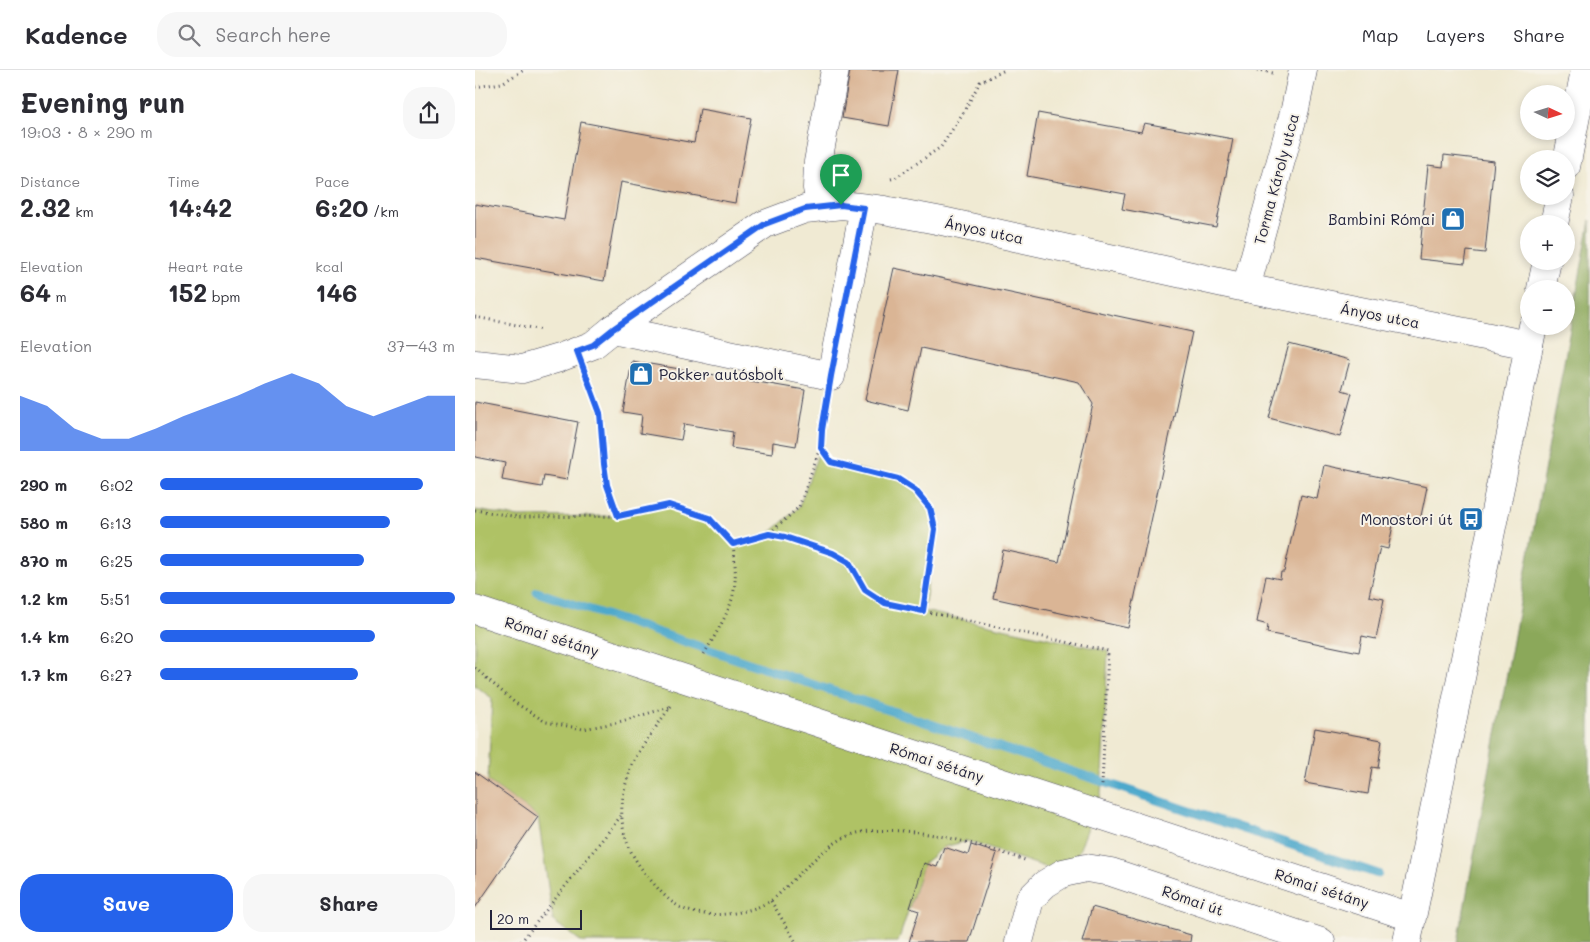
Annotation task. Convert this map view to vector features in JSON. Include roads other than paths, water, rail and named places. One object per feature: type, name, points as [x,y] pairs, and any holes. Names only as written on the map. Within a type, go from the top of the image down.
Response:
[{"type":"street","points":[[821,207],[817,188],[818,162],[835,70]]},
{"type":"street","name":"Torma Károly utca","points":[[1246,288],[1295,109],[1303,70]]},
{"type":"street","points":[[1569,150],[1585,70]]},
{"type":"street","name":"Ányos utca","points":[[475,364],[522,369],[593,345],[613,329],[765,224],[805,209],[841,205],[943,221],[1246,288],[1531,336]]},
{"type":"street","points":[[613,329],[831,376],[864,208]]},
{"type":"street","points":[[1407,942],[1531,336]]},
{"type":"street","name":"Római sétány","points":[[475,610],[693,671],[1399,913]]},
{"type":"street","name":"Római út","points":[[1019,942],[1030,900],[1045,884],[1063,873],[1086,868],[1111,872],[1321,942]]},
{"type":"waterway","points":[[537,592],[1378,874]]},
{"type":"place","name":"Bambini Római","points":[[1453,219]]},
{"type":"place","name":"Pokker autósbolt","points":[[641,374]]},
{"type":"place","name":"Monostori út","points":[[1471,519]]}]
